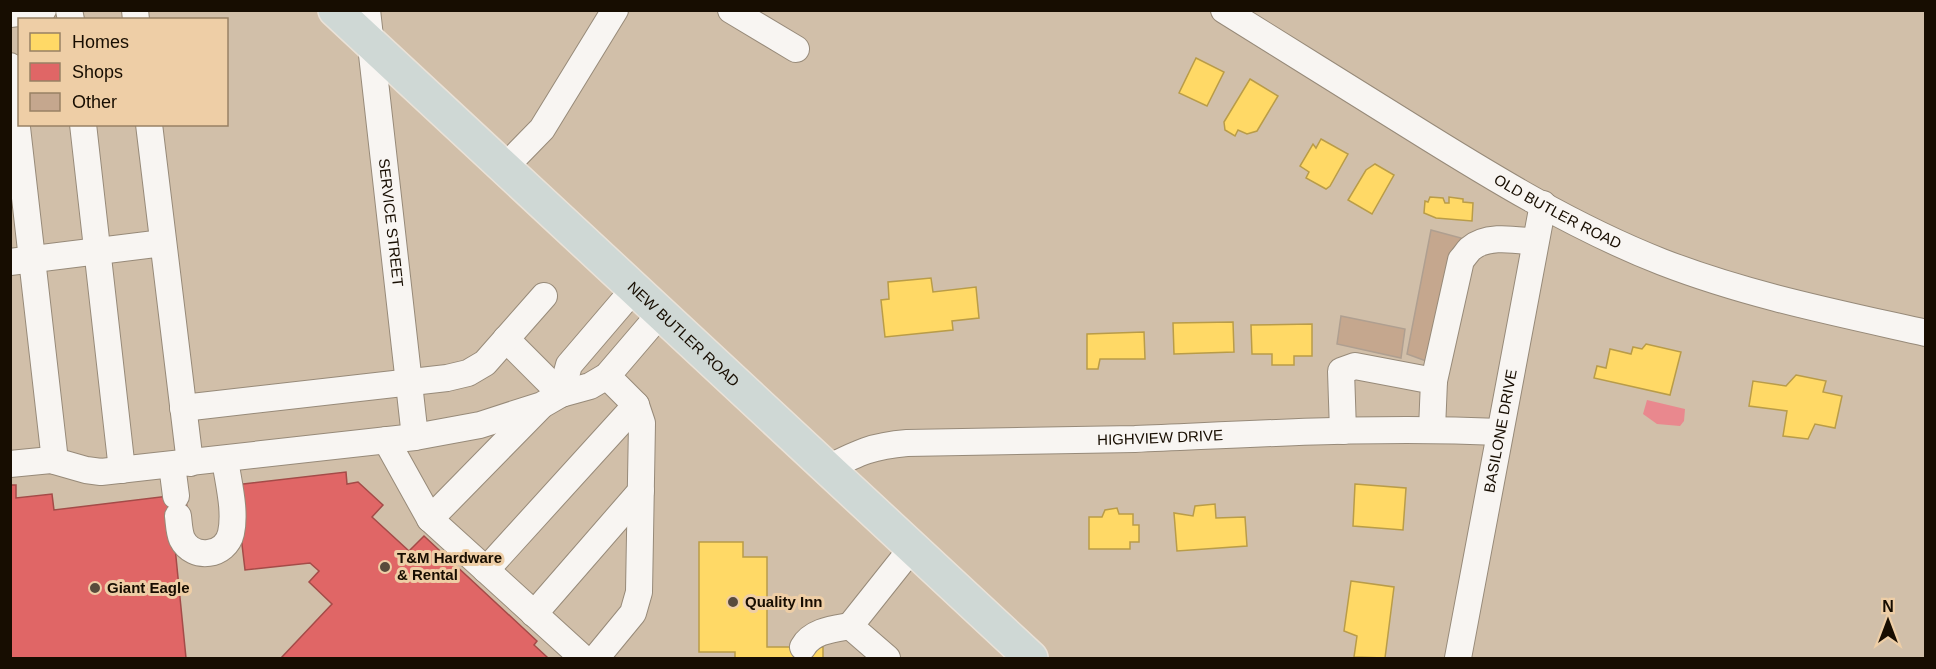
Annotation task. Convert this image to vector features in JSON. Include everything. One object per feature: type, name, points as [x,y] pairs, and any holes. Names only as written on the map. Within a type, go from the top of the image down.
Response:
[{"type":"main road","name":"NEW BUTLER ROAD","points":[[335,10],[1031,658]]},
{"type":"street","points":[[10,14],[43,10]]},
{"type":"street","name":"SERVICE STREET","points":[[367,10],[415,437]]},
{"type":"street","points":[[504,168],[542,129],[615,10]]},
{"type":"street","points":[[731,10],[796,49]]},
{"type":"street","name":"OLD BUTLER ROAD","points":[[1224,10],[1452,153],[1542,204],[1606,236],[1677,267],[1742,288],[1824,311],[1926,333]]},
{"type":"street","points":[[10,66],[22,261],[55,461]]},
{"type":"street","points":[[83,126],[122,470]]},
{"type":"street","points":[[149,126],[183,408],[177,506],[183,540],[199,554],[210,554],[222,548],[231,533],[232,521],[225,459]]},
{"type":"street","name":"BASILONE DRIVE","points":[[1458,658],[1542,204]]},
{"type":"street","points":[[1432,429],[1434,381],[1461,260],[1471,248],[1487,242],[1503,239],[1535,242]]},
{"type":"street","points":[[22,261],[163,243]]},
{"type":"street","points":[[430,519],[551,399],[569,365],[634,290]]},
{"type":"street","points":[[183,408],[447,378],[468,373],[484,363],[544,296]]},
{"type":"street","points":[[10,464],[55,461],[86,471],[101,472],[415,437],[480,425],[590,386],[607,376],[660,314]]},
{"type":"street","points":[[507,339],[551,399]]},
{"type":"street","points":[[1343,431],[1341,371],[1355,366],[1434,381]]},
{"type":"street","points":[[596,658],[633,613],[639,592],[642,423],[636,405],[607,376]]},
{"type":"street","points":[[486,570],[636,405]]},
{"type":"street","name":"HIGHVIEW DRIVE","points":[[826,469],[867,448],[882,445],[1432,429],[1500,432]]},
{"type":"street","points":[[386,440],[430,519],[583,658]]},
{"type":"street","points":[[534,614],[641,491]]},
{"type":"street","points":[[803,647],[806,642],[822,631],[850,626],[912,548]]},
{"type":"street","points":[[850,626],[886,658]]},
{"type":"shaded area","points":[[1647,400],[1685,409],[1684,421],[1680,426],[1657,424],[1643,414]]},
{"type":"building: Homes","points":[[1196,58],[1224,72],[1207,106],[1179,93]]},
{"type":"building: Homes","points":[[1250,79],[1278,96],[1257,131],[1247,134],[1238,130],[1235,136],[1225,130],[1224,122]]},
{"type":"building: Homes","points":[[1321,139],[1348,154],[1326,189],[1306,178],[1309,172],[1300,166],[1313,144],[1316,148]]},
{"type":"building: Homes","points":[[1375,164],[1394,175],[1372,214],[1348,200],[1366,170]]},
{"type":"building: Homes","points":[[1430,197],[1443,198],[1445,203],[1449,203],[1449,197],[1473,203],[1472,221],[1436,218],[1424,213],[1425,201],[1428,202]]},
{"type":"building: Homes","points":[[931,278],[933,292],[976,287],[979,318],[952,321],[953,330],[885,337],[881,300],[889,299],[888,282]]},
{"type":"building: Homes","points":[[1233,322],[1234,352],[1174,354],[1173,323]]},
{"type":"building: Homes","points":[[1312,324],[1312,356],[1294,356],[1294,365],[1272,365],[1272,354],[1252,354],[1251,325]]},
{"type":"building: Homes","points":[[1144,332],[1145,359],[1100,359],[1098,369],[1087,369],[1087,334]]},
{"type":"building: Homes","points":[[1646,344],[1681,352],[1670,395],[1594,378],[1597,366],[1606,368],[1610,349],[1631,354],[1633,347],[1642,349]]},
{"type":"building: Homes","points":[[1796,375],[1826,381],[1823,392],[1842,396],[1835,428],[1815,424],[1808,439],[1783,436],[1787,411],[1749,406],[1753,381],[1786,386]]},
{"type":"building: Homes","points":[[1355,484],[1406,488],[1403,530],[1353,526]]},
{"type":"building: Homes","points":[[1215,504],[1216,518],[1245,517],[1247,546],[1177,551],[1174,513],[1193,516],[1195,506]]},
{"type":"building: Homes","points":[[1117,508],[1119,514],[1133,514],[1133,525],[1139,525],[1139,542],[1130,542],[1130,549],[1089,549],[1089,517],[1102,517],[1105,510]]},
{"type":"building: Homes","name":"Quality Inn","points":[[699,542],[743,542],[743,557],[767,557],[767,647],[823,647],[823,658],[735,658],[735,652],[699,652]]},
{"type":"building: Homes","points":[[1351,581],[1394,587],[1385,658],[1354,657],[1357,636],[1344,631]]},
{"type":"building: Shops","name":"T&M Hardware & Rental","points":[[346,472],[347,484],[358,482],[383,505],[372,517],[409,551],[424,536],[537,641],[534,645],[547,657],[281,658],[332,604],[309,582],[319,571],[310,563],[245,570],[235,485]]},
{"type":"building: Shops","name":"Giant Eagle","points":[[10,485],[16,485],[16,498],[52,494],[54,510],[185,494],[188,515],[172,517],[186,658],[10,658]]},
{"type":"building: Other","points":[[1431,230],[1461,238],[1437,365],[1407,354]]},
{"type":"building: Other","points":[[1341,316],[1405,329],[1401,358],[1337,344]]},
{"type":"place","name":"T&M Hardware & Rental","points":[[385,567]]},
{"type":"place","name":"Giant Eagle","points":[[95,588]]},
{"type":"place","name":"Quality Inn","points":[[733,602]]}]
